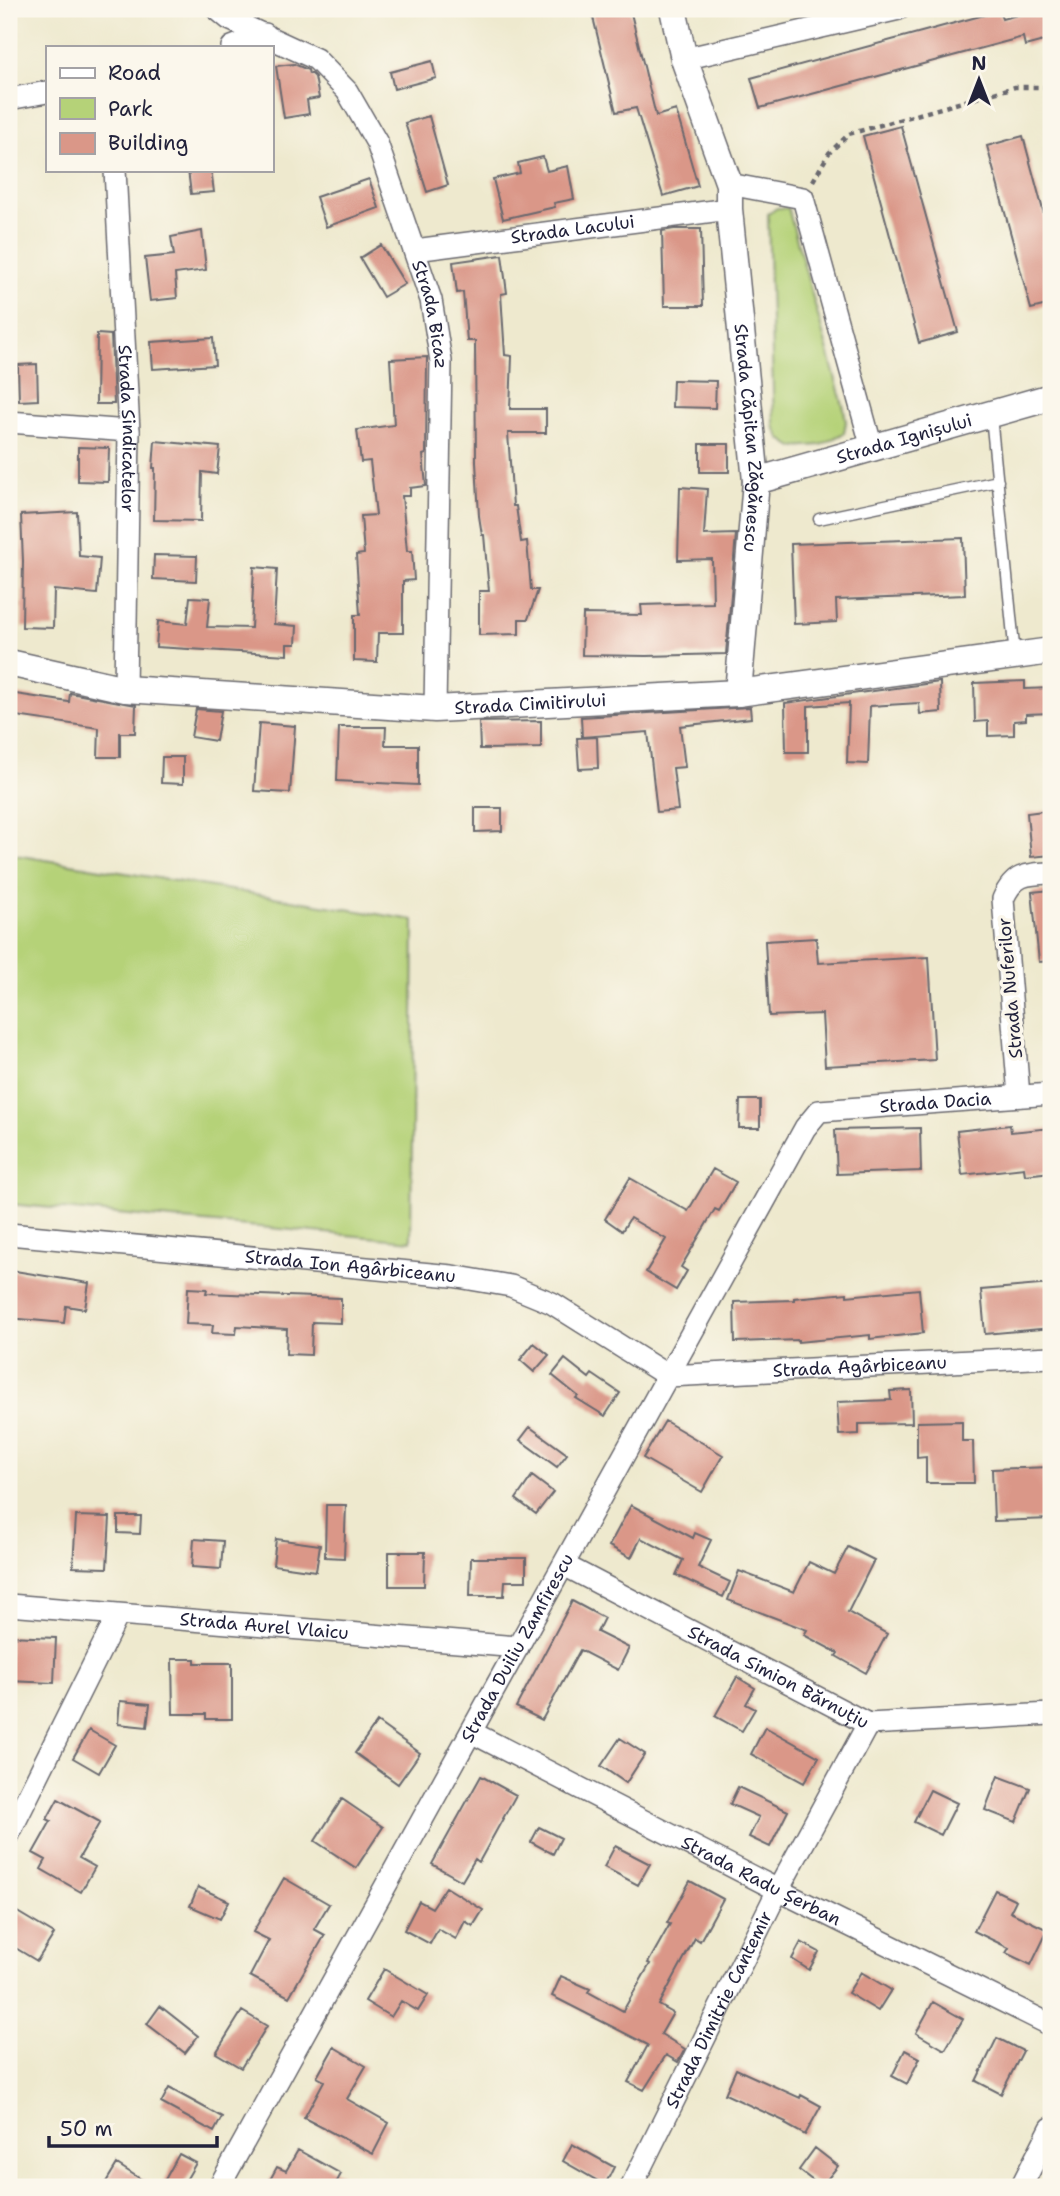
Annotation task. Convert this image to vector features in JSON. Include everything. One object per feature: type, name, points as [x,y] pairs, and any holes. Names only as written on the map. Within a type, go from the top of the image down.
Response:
[{"type":"street","name":"Strada Bicaz","points":[[217,9],[229,19],[316,59],[347,91],[377,143],[431,300],[441,361],[435,709]]},
{"type":"street","name":"Strada Căpitan Zăgănescu","points":[[673,9],[684,59],[729,197],[756,481],[738,693]]},
{"type":"street","points":[[684,59],[899,9]]},
{"type":"street","points":[[235,46],[265,34]]},
{"type":"street","points":[[9,99],[46,92]]},
{"type":"street","name":"Strada Sindicatelor","points":[[115,172],[129,431],[125,689]]},
{"type":"street","points":[[729,197],[803,198],[872,448]]},
{"type":"street","name":"Strada Lacului","points":[[415,250],[729,197]]},
{"type":"street","name":"Strada Ignișului","points":[[756,481],[1051,397]]},
{"type":"street","points":[[9,422],[129,431]]},
{"type":"street","name":"Strada Cimitirului","points":[[9,663],[125,689],[435,709],[738,693],[1051,651]]},
{"type":"street","name":"Strada Nuferilor","points":[[1019,1096],[1003,899],[1009,884],[1023,876],[1051,873]]},
{"type":"street","name":"Strada Dacia","points":[[820,1111],[1051,1094]]},
{"type":"street","name":"Strada Duiliu Zamfirescu","points":[[219,2187],[805,1128],[820,1111]]},
{"type":"street","name":"Strada Ion Agârbiceanu","points":[[9,1234],[439,1275],[510,1286],[552,1303],[668,1376]]},
{"type":"street","name":"Strada Agârbiceanu","points":[[668,1376],[1051,1357]]},
{"type":"street","name":"Strada Simion Bărnuțiu","points":[[564,1565],[868,1724],[1051,1714]]},
{"type":"street","name":"Strada Aurel Vlaicu","points":[[9,1605],[518,1647]]},
{"type":"street","points":[[9,1834],[118,1615]]},
{"type":"street","name":"Strada Dimitrie Cantemir","points":[[631,2187],[778,1890],[868,1724]]},
{"type":"street","name":"Strada Radu Șerban","points":[[471,1732],[778,1890],[1051,2025]]},
{"type":"street","points":[[1021,2187],[1051,2128]]},
{"type":"lane","points":[[991,416],[1015,656]]},
{"type":"lane","points":[[819,519],[998,481]]},
{"type":"path","points":[[803,198],[829,153],[849,134],[1016,87],[1051,87]]},
{"type":"green space","points":[[777,208],[788,208],[844,409],[844,433],[821,445],[793,447],[781,439],[774,426],[768,214]]},
{"type":"green space","points":[[9,854],[414,920],[411,1241],[9,1204]]},
{"type":"building","points":[[591,9],[630,9],[656,116],[676,110],[698,186],[663,196],[636,108],[616,112]]},
{"type":"building","points":[[1040,9],[1051,9],[1051,39],[1025,46],[1023,37],[760,108],[751,78],[999,11],[1002,19]]},
{"type":"building","points":[[432,61],[436,78],[394,89],[390,72]]},
{"type":"building","points":[[294,64],[308,70],[309,74],[315,77],[319,98],[307,100],[309,114],[284,118],[276,66]]},
{"type":"building","points":[[429,116],[448,185],[427,192],[405,123]]},
{"type":"building","points":[[901,126],[958,332],[919,343],[863,136]]},
{"type":"building","points":[[1023,136],[1051,240],[1051,304],[1031,309],[987,146]]},
{"type":"building","points":[[543,157],[547,171],[568,166],[574,199],[554,203],[555,207],[503,219],[493,179],[520,173],[518,163]]},
{"type":"building","points":[[188,172],[211,172],[214,192],[191,194]]},
{"type":"building","points":[[369,179],[379,208],[326,227],[316,197]]},
{"type":"building","points":[[701,229],[703,306],[664,306],[662,231]]},
{"type":"building","points":[[202,231],[206,270],[175,274],[177,298],[150,301],[145,258],[174,255],[171,237]]},
{"type":"building","points":[[381,245],[405,284],[383,297],[360,258]]},
{"type":"building","points":[[502,255],[507,293],[501,294],[505,355],[512,356],[510,409],[546,409],[546,433],[508,433],[513,506],[516,506],[521,542],[527,541],[531,590],[538,590],[528,619],[519,619],[519,634],[479,635],[479,591],[489,591],[484,535],[479,516],[475,341],[467,341],[463,292],[457,293],[453,262]]},
{"type":"building","points":[[97,334],[111,335],[114,404],[96,404]]},
{"type":"building","points":[[213,338],[215,365],[153,369],[151,342]]},
{"type":"building","points":[[427,357],[426,454],[423,455],[426,486],[410,488],[410,496],[402,496],[407,551],[412,551],[414,580],[403,581],[403,633],[378,633],[377,662],[354,661],[354,615],[360,615],[356,555],[364,554],[361,516],[376,515],[370,461],[361,462],[357,430],[394,425],[390,359]]},
{"type":"building","points":[[37,364],[38,400],[19,401],[18,365]]},
{"type":"building","points":[[673,380],[716,381],[715,408],[672,407]]},
{"type":"building","points":[[155,441],[220,447],[217,474],[202,472],[201,521],[154,520]]},
{"type":"building","points":[[700,444],[729,444],[729,472],[700,472]]},
{"type":"building","points":[[78,447],[109,448],[108,482],[78,481]]},
{"type":"building","points":[[680,487],[707,489],[704,535],[736,534],[726,654],[582,655],[583,614],[642,615],[641,605],[713,603],[712,559],[678,560]]},
{"type":"building","points":[[77,512],[79,556],[100,558],[97,594],[54,590],[53,628],[22,627],[21,515]]},
{"type":"building","points":[[963,538],[965,595],[836,600],[837,622],[794,624],[791,544]]},
{"type":"building","points":[[154,555],[197,556],[196,581],[153,579]]},
{"type":"building","points":[[254,567],[277,569],[274,624],[297,626],[296,644],[287,644],[287,655],[156,647],[158,621],[187,624],[190,597],[210,598],[207,627],[251,628]]},
{"type":"building","points":[[1025,681],[1025,689],[1051,688],[1051,713],[1026,714],[1026,720],[1014,721],[1014,735],[988,736],[988,721],[975,722],[974,683]]},
{"type":"building","points":[[940,682],[941,712],[920,714],[919,703],[870,706],[868,764],[847,763],[849,703],[808,706],[808,752],[786,752],[785,703]]},
{"type":"building","points":[[9,693],[69,702],[70,693],[136,705],[135,733],[120,733],[120,757],[98,757],[99,728],[9,715]]},
{"type":"building","points":[[750,707],[751,718],[680,726],[685,767],[673,768],[678,810],[657,812],[648,732],[582,737],[581,717]]},
{"type":"building","points":[[196,709],[221,711],[216,741],[191,737]]},
{"type":"building","points":[[541,721],[541,748],[480,749],[479,722]]},
{"type":"building","points":[[259,723],[295,726],[290,793],[254,791]]},
{"type":"building","points":[[339,727],[386,727],[385,745],[418,745],[418,785],[337,781]]},
{"type":"building","points":[[597,737],[598,768],[579,769],[577,738]]},
{"type":"building","points":[[162,757],[183,757],[183,784],[161,783]]},
{"type":"building","points":[[475,808],[502,808],[502,831],[475,832]]},
{"type":"building","points":[[1051,810],[1051,855],[1031,857],[1027,813]]},
{"type":"building","points":[[1051,890],[1051,961],[1039,962],[1032,892]]},
{"type":"building","points":[[816,938],[818,963],[929,957],[935,1060],[825,1066],[822,1014],[769,1016],[765,941]]},
{"type":"building","points":[[740,1100],[760,1100],[760,1128],[739,1128]]},
{"type":"building","points":[[1010,1125],[1011,1132],[1051,1128],[1051,1172],[1025,1175],[1024,1168],[962,1175],[957,1131]]},
{"type":"building","points":[[920,1128],[921,1171],[837,1174],[835,1130]]},
{"type":"building","points":[[713,1169],[736,1182],[719,1211],[715,1209],[681,1267],[687,1271],[676,1290],[646,1272],[666,1239],[630,1218],[622,1231],[605,1219],[630,1178],[688,1211]]},
{"type":"building","points":[[9,1270],[89,1283],[85,1309],[66,1306],[64,1323],[9,1318]]},
{"type":"building","points":[[1051,1284],[1051,1328],[985,1334],[981,1290]]},
{"type":"building","points":[[188,1288],[207,1289],[206,1293],[341,1298],[341,1323],[312,1322],[311,1355],[286,1354],[287,1329],[237,1326],[236,1334],[212,1333],[213,1325],[186,1324]]},
{"type":"building","points":[[919,1289],[923,1333],[870,1339],[870,1335],[798,1342],[735,1342],[734,1302],[794,1300],[847,1293],[847,1296]]},
{"type":"building","points":[[534,1343],[549,1355],[534,1372],[520,1360]]},
{"type":"building","points":[[565,1359],[589,1378],[592,1374],[620,1393],[605,1416],[576,1398],[578,1396],[552,1375]]},
{"type":"building","points":[[911,1390],[912,1423],[859,1424],[859,1434],[839,1435],[837,1402],[891,1400],[890,1391]]},
{"type":"building","points":[[665,1421],[723,1455],[702,1492],[643,1458]]},
{"type":"building","points":[[962,1421],[962,1441],[973,1441],[974,1483],[926,1483],[926,1457],[917,1458],[917,1422]]},
{"type":"building","points":[[530,1427],[567,1454],[557,1467],[520,1440]]},
{"type":"building","points":[[1051,1467],[1051,1519],[994,1521],[992,1469]]},
{"type":"building","points":[[532,1476],[553,1492],[536,1514],[516,1499]]},
{"type":"building","points":[[326,1505],[346,1505],[344,1558],[325,1557]]},
{"type":"building","points":[[631,1505],[693,1538],[695,1533],[711,1540],[698,1567],[730,1582],[723,1597],[676,1575],[683,1560],[641,1538],[631,1558],[609,1546]]},
{"type":"building","points":[[76,1516],[110,1517],[107,1568],[73,1567]]},
{"type":"building","points":[[118,1516],[141,1516],[140,1534],[118,1533]]},
{"type":"building","points":[[194,1539],[223,1541],[221,1569],[192,1567]]},
{"type":"building","points":[[276,1539],[320,1545],[316,1571],[273,1565]]},
{"type":"building","points":[[848,1547],[874,1560],[848,1612],[887,1634],[866,1673],[836,1656],[838,1653],[804,1635],[807,1630],[728,1600],[739,1571],[794,1592],[809,1562],[834,1574]]},
{"type":"building","points":[[389,1552],[425,1552],[424,1586],[389,1586]]},
{"type":"building","points":[[471,1558],[526,1558],[526,1581],[505,1581],[504,1596],[470,1596]]},
{"type":"building","points":[[572,1601],[604,1618],[597,1632],[629,1648],[618,1670],[580,1650],[542,1720],[516,1707]]},
{"type":"building","points":[[9,1636],[56,1638],[54,1683],[9,1681]]},
{"type":"building","points":[[172,1659],[195,1659],[195,1663],[232,1663],[232,1719],[206,1719],[206,1714],[173,1714]]},
{"type":"building","points":[[737,1677],[755,1688],[746,1704],[755,1709],[742,1731],[715,1716]]},
{"type":"building","points":[[120,1701],[150,1704],[147,1727],[118,1724]]},
{"type":"building","points":[[377,1722],[420,1753],[398,1784],[355,1753]]},
{"type":"building","points":[[765,1727],[819,1757],[804,1783],[751,1754]]},
{"type":"building","points":[[89,1730],[115,1745],[99,1773],[73,1758]]},
{"type":"building","points":[[620,1738],[645,1754],[626,1783],[601,1766]]},
{"type":"building","points":[[481,1776],[516,1795],[479,1862],[475,1859],[462,1881],[432,1864]]},
{"type":"building","points":[[998,1776],[1030,1788],[1016,1822],[985,1810]]},
{"type":"building","points":[[738,1787],[788,1811],[770,1847],[749,1837],[759,1817],[730,1804]]},
{"type":"building","points":[[930,1790],[957,1803],[941,1835],[914,1822]]},
{"type":"building","points":[[58,1799],[100,1822],[79,1858],[95,1867],[81,1892],[41,1869],[46,1860],[33,1853],[51,1821],[47,1819]]},
{"type":"building","points":[[342,1799],[383,1827],[356,1868],[315,1841]]},
{"type":"building","points":[[539,1827],[561,1838],[553,1854],[531,1842]]},
{"type":"building","points":[[615,1846],[650,1864],[638,1885],[604,1867]]},
{"type":"building","points":[[284,1878],[329,1904],[314,1929],[325,1935],[289,1997],[250,1976],[269,1940],[253,1932]]},
{"type":"building","points":[[690,1881],[723,1899],[700,1941],[695,1938],[659,2005],[673,2013],[661,2034],[685,2049],[678,2062],[666,2055],[644,2090],[628,2082],[648,2045],[552,1996],[561,1976],[590,1989],[588,1992],[623,2011],[650,1964],[648,1963],[670,1924],[667,1923]]},
{"type":"building","points":[[198,1887],[229,1901],[220,1919],[190,1906]]},
{"type":"building","points":[[446,1887],[483,1910],[473,1926],[465,1921],[456,1939],[438,1929],[430,1944],[404,1930],[419,1901],[432,1908]]},
{"type":"building","points":[[995,1890],[1016,1900],[1010,1912],[1048,1930],[1031,1965],[1006,1953],[1009,1948],[974,1931]]},
{"type":"building","points":[[9,1907],[54,1934],[37,1961],[9,1944]]},
{"type":"building","points":[[801,1942],[819,1952],[809,1970],[792,1959]]},
{"type":"building","points":[[384,1969],[428,1995],[418,2011],[401,2001],[391,2017],[365,2001]]},
{"type":"building","points":[[861,1972],[891,1990],[878,2011],[848,1993]]},
{"type":"building","points":[[933,2002],[963,2019],[945,2050],[916,2033]]},
{"type":"building","points":[[160,2006],[198,2036],[185,2053],[147,2024]]},
{"type":"building","points":[[242,2011],[267,2026],[241,2068],[216,2053]]},
{"type":"building","points":[[997,2038],[1023,2051],[1001,2094],[976,2081]]},
{"type":"building","points":[[334,2047],[366,2066],[347,2099],[389,2123],[373,2154],[304,2118],[324,2081],[317,2077]]},
{"type":"building","points":[[905,2050],[920,2058],[907,2084],[892,2076]]},
{"type":"building","points":[[736,2069],[800,2098],[801,2095],[821,2106],[805,2135],[785,2124],[786,2122],[725,2094]]},
{"type":"building","points":[[169,2088],[222,2117],[214,2132],[161,2103]]},
{"type":"building","points":[[572,2144],[614,2167],[605,2185],[563,2161]]},
{"type":"building","points":[[815,2148],[838,2166],[821,2187],[799,2170]]},
{"type":"building","points":[[298,2150],[341,2174],[334,2187],[266,2187],[277,2167],[286,2171]]},
{"type":"building","points":[[179,2154],[196,2163],[182,2187],[161,2187]]},
{"type":"building","points":[[117,2164],[153,2187],[103,2187]]}]
